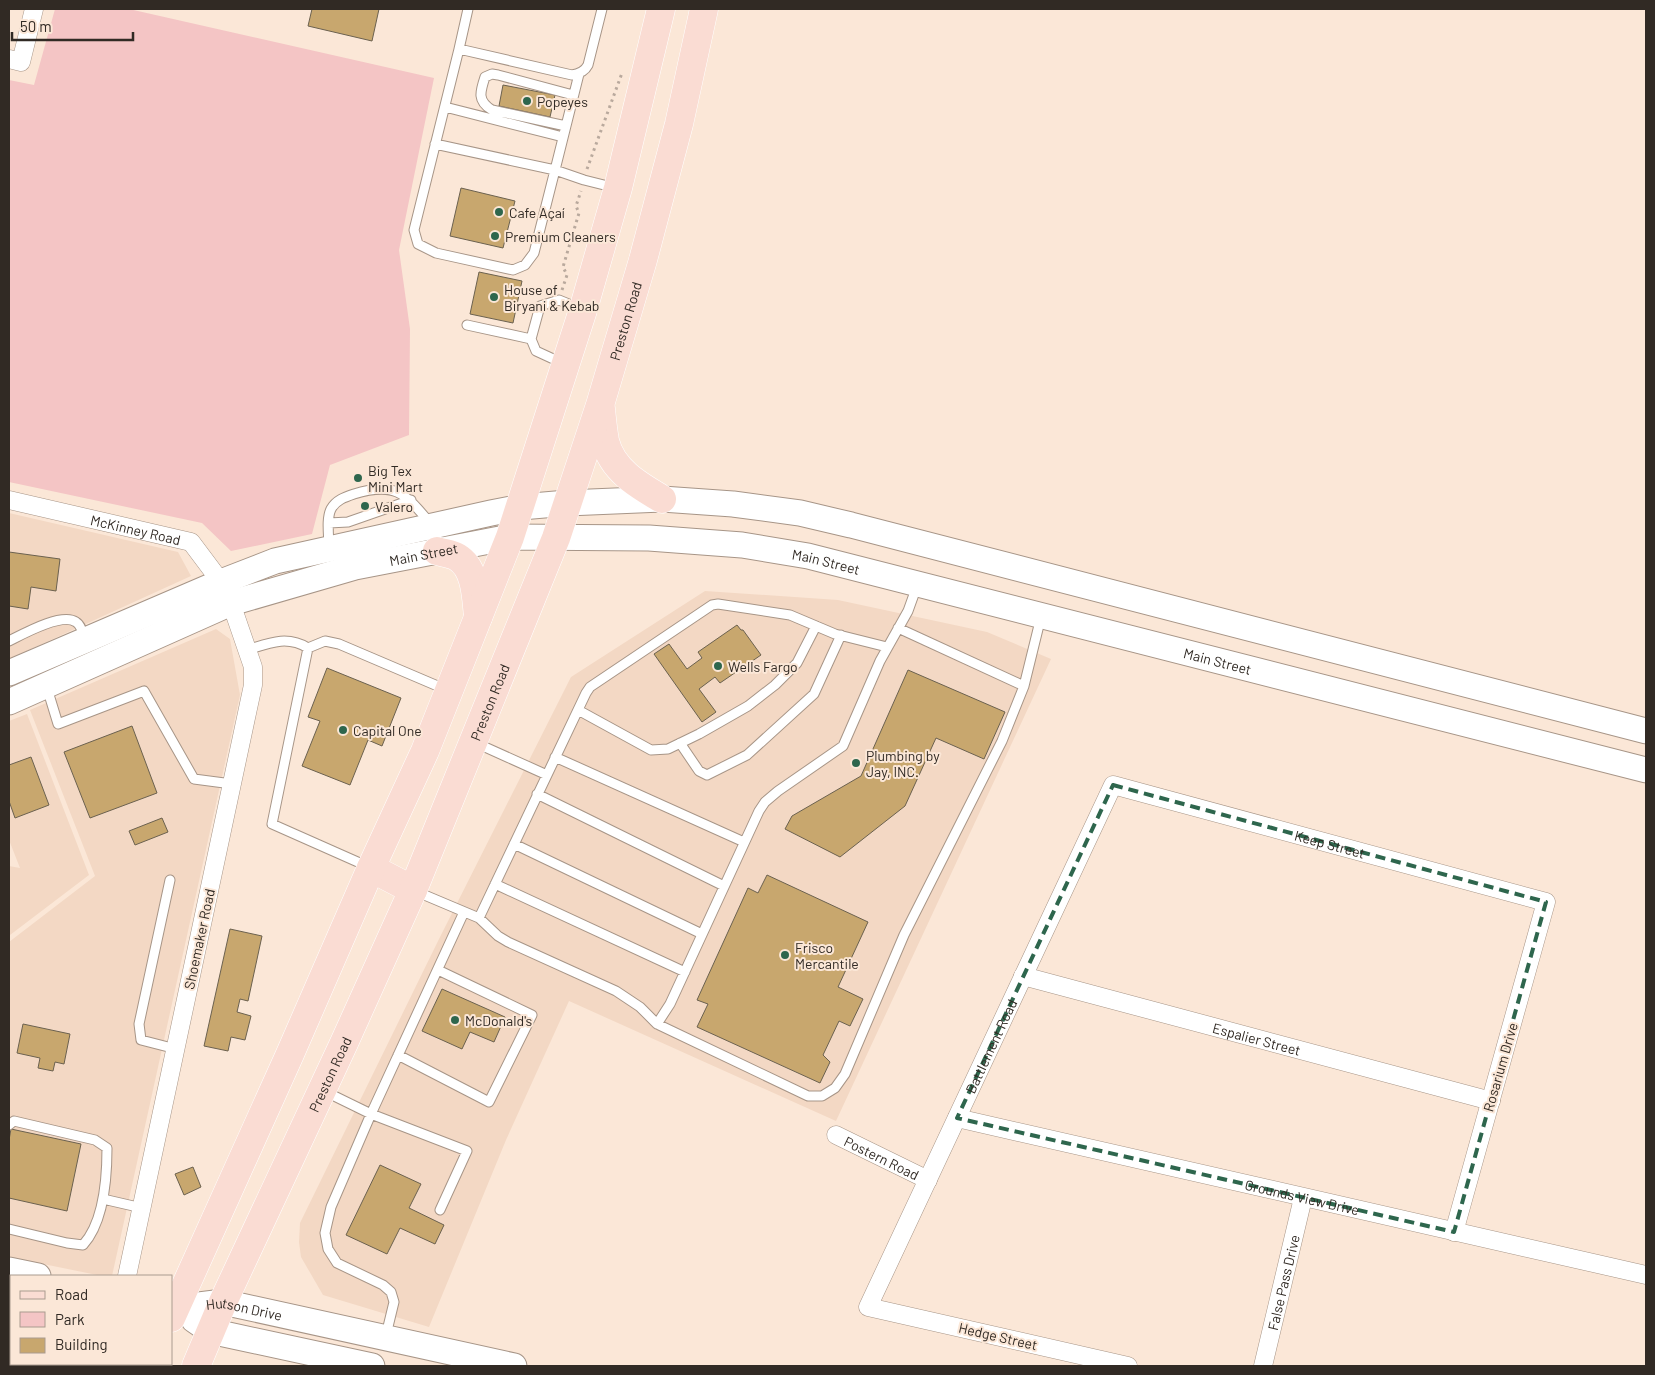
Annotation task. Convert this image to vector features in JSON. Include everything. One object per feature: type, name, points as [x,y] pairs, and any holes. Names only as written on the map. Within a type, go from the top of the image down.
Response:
[{"type":"main road","points":[[173,1311],[425,751],[510,537],[566,364],[571,305],[618,188],[661,9]]},
{"type":"main road","name":"Preston Road","points":[[196,1366],[223,1302],[413,890],[556,538],[600,405],[668,169],[700,10]]},
{"type":"main road","points":[[600,405],[606,442],[614,461],[631,480],[662,499]]},
{"type":"main road","name":"Main Street","points":[[9,702],[46,685],[226,592],[275,561],[432,525],[521,507],[662,499],[733,504],[800,513],[851,525],[1646,731]]},
{"type":"main road","name":"Main Street","points":[[9,672],[85,639],[226,592],[510,537],[649,538],[742,545],[808,556],[1646,770]]},
{"type":"main road","points":[[438,551],[457,557],[466,566],[474,581],[478,619]]},
{"type":"main road","points":[[1042,615],[1052,577]]},
{"type":"main road","points":[[371,868],[413,890]]},
{"type":"main road","points":[[9,1270],[33,1275]]},
{"type":"main road","name":"Hutson Drive","points":[[173,1311],[223,1302],[514,1366]]},
{"type":"main road","name":"Hutson Drive","points":[[173,1311],[210,1331],[372,1366]]},
{"type":"street","points":[[15,60],[34,9]]},
{"type":"street","name":"McKinney Road","points":[[9,500],[191,542],[226,592]]},
{"type":"street","name":"Shoemaker Road","points":[[128,1275],[253,685],[253,667],[226,592]]},
{"type":"street","name":"Keep Street","points":[[1113,785],[1546,902]]},
{"type":"street","name":"Battlement Road","points":[[868,1307],[1113,785]]},
{"type":"street","name":"Rosarium Drive","points":[[1454,1232],[1546,902]]},
{"type":"street","name":"Espalier Street","points":[[1024,976],[1491,1101]]},
{"type":"street","name":"Grounds View Drive","points":[[957,1118],[1646,1275]]},
{"type":"street","name":"Postern Road","points":[[836,1135],[928,1180]]},
{"type":"street","name":"False Pass Drive","points":[[1263,1366],[1303,1198]]},
{"type":"street","name":"Hedge Street","points":[[868,1307],[1128,1366]]},
{"type":"lane","points":[[468,9],[414,230],[418,244],[436,253],[513,270],[525,265],[534,253],[578,74]]},
{"type":"lane","points":[[459,49],[561,73],[578,74],[588,65],[602,9]]},
{"type":"lane","points":[[566,126],[492,110],[485,105],[480,96],[485,77],[498,75],[573,94]]},
{"type":"lane","points":[[445,107],[563,137]]},
{"type":"lane","points":[[435,144],[555,170],[584,180],[618,188]]},
{"type":"lane","points":[[566,364],[536,351],[531,339],[540,306],[571,305]]},
{"type":"lane","points":[[467,325],[531,339]]},
{"type":"lane","points":[[329,549],[331,510],[344,497],[365,491],[389,489],[410,500],[432,525]]},
{"type":"lane","points":[[329,523],[348,522],[410,500]]},
{"type":"lane","points":[[657,1024],[670,1004],[759,811],[765,802],[843,746],[887,647],[908,611],[918,583]]},
{"type":"lane","points":[[478,918],[590,687],[712,605],[718,604],[783,613],[841,635],[887,647]]},
{"type":"lane","points":[[413,890],[478,918],[498,936],[508,942],[629,998],[657,1024],[808,1096],[822,1096],[835,1088],[845,1074],[904,935],[1002,741],[1024,686],[1042,615]]},
{"type":"lane","points":[[9,641],[52,621],[68,618],[75,621],[85,639]]},
{"type":"lane","points":[[578,710],[651,750],[668,749],[748,706],[775,685],[796,663],[816,626]]},
{"type":"lane","points":[[898,628],[1024,686]]},
{"type":"lane","points":[[680,743],[700,771],[707,775],[747,754],[814,694],[841,635]]},
{"type":"lane","points":[[247,650],[278,640],[300,643],[308,648]]},
{"type":"lane","points":[[308,648],[325,641],[339,644],[449,691]]},
{"type":"lane","points":[[308,648],[272,824],[371,868]]},
{"type":"lane","points":[[46,685],[58,724],[144,690],[194,779],[232,784]]},
{"type":"lane","points":[[474,742],[547,774]]},
{"type":"lane","points":[[555,757],[744,842]]},
{"type":"lane","points":[[537,794],[724,886]]},
{"type":"lane","points":[[514,844],[702,934]]},
{"type":"lane","points":[[170,880],[139,1024],[141,1040],[176,1049]]},
{"type":"lane","points":[[494,884],[685,972]]},
{"type":"lane","points":[[386,1338],[394,1302],[391,1292],[383,1285],[337,1263],[328,1249],[325,1233],[331,1207],[371,1114],[464,912]]},
{"type":"lane","points":[[398,1055],[489,1102],[532,1015],[438,970]]},
{"type":"lane","points":[[322,1090],[371,1114],[467,1151],[440,1210]]},
{"type":"lane","points":[[9,1125],[14,1121],[95,1140],[106,1148],[107,1166],[103,1199],[92,1236],[83,1246],[9,1230]]},
{"type":"lane","points":[[103,1199],[142,1208]]},
{"type":"path","points":[[571,305],[567,276],[563,267],[579,213],[576,206],[595,143],[624,66]]},
{"type":"highlighted area","points":[[1113,785],[1546,902],[1454,1232],[957,1118]]},
{"type":"shaded area","points":[[9,513],[178,552],[191,576],[9,659]]},
{"type":"shaded area","points":[[705,591],[838,600],[987,632],[1051,659],[836,1121],[569,1001],[506,1140],[429,1327],[323,1295],[301,1257],[299,1242],[300,1223],[439,939],[571,677]]},
{"type":"shaded area","points":[[216,629],[230,639],[240,695],[112,1275],[97,1275],[9,1257],[9,942],[95,876],[30,710]]},
{"type":"shaded area","points":[[27,714],[89,875],[9,935],[9,866],[20,868],[9,840],[9,721]]},
{"type":"shaded area","points":[[9,1311],[10,1365],[130,1365],[130,1366],[9,1366]]},
{"type":"green space","points":[[55,9],[129,9],[434,78],[399,250],[410,329],[409,435],[330,465],[312,534],[231,551],[202,523],[9,482],[9,80],[34,85]]},
{"type":"building","points":[[312,9],[379,9],[372,41],[308,26]]},
{"type":"building","name":"Popeyes","points":[[503,85],[555,95],[550,117],[499,106]]},
{"type":"building","points":[[461,188],[515,201],[503,248],[450,236]]},
{"type":"building","points":[[479,272],[522,281],[513,323],[470,314]]},
{"type":"building","points":[[9,552],[60,559],[56,591],[31,587],[28,609],[9,606]]},
{"type":"building","points":[[737,625],[743,630],[761,655],[720,683],[715,677],[699,689],[716,712],[702,722],[654,654],[669,644],[687,669],[702,658],[698,652]]},
{"type":"building","points":[[327,668],[401,698],[382,746],[368,740],[350,785],[302,766],[320,721],[308,717]]},
{"type":"building","points":[[908,670],[1005,712],[984,759],[936,738],[905,806],[840,857],[785,829],[792,816],[861,776]]},
{"type":"building","points":[[132,726],[157,793],[90,818],[64,752]]},
{"type":"building","points":[[31,757],[49,805],[15,818],[9,801],[9,765]]},
{"type":"building","points":[[162,818],[168,832],[135,845],[129,831]]},
{"type":"building","name":"Frisco Mercantile","points":[[767,875],[868,922],[838,987],[863,999],[850,1026],[839,1021],[823,1055],[830,1062],[820,1083],[697,1027],[708,1004],[697,1000],[748,888],[758,893]]},
{"type":"building","points":[[230,929],[262,936],[248,1001],[240,999],[237,1012],[251,1016],[245,1040],[231,1037],[228,1051],[204,1046]]},
{"type":"building","points":[[442,989],[505,1017],[494,1042],[470,1032],[462,1049],[422,1031]]},
{"type":"building","points":[[23,1024],[70,1034],[64,1064],[55,1062],[53,1071],[38,1068],[40,1058],[17,1053]]},
{"type":"building","points":[[11,1129],[81,1144],[67,1211],[9,1198],[9,1140]]},
{"type":"building","points":[[380,1165],[421,1184],[409,1208],[444,1225],[435,1244],[400,1228],[387,1254],[346,1235]]},
{"type":"building","points":[[193,1167],[201,1187],[184,1195],[175,1174]]},
{"type":"place","name":"Popeyes","points":[[527,101]]},
{"type":"place","name":"Cafe Açaí","points":[[499,212]]},
{"type":"place","name":"Premium Cleaners","points":[[495,236]]},
{"type":"place","name":"House of Biryani & Kebab","points":[[494,297]]},
{"type":"place","name":"Big Tex Mini Mart","points":[[358,478]]},
{"type":"place","name":"Valero","points":[[365,506]]},
{"type":"place","name":"Wells Fargo","points":[[718,666]]},
{"type":"place","name":"Capital One","points":[[343,730]]},
{"type":"place","name":"Plumbing by Jay, INC.","points":[[856,763]]},
{"type":"place","name":"Frisco Mercantile","points":[[785,955]]},
{"type":"place","name":"McDonald's","points":[[455,1020]]}]
